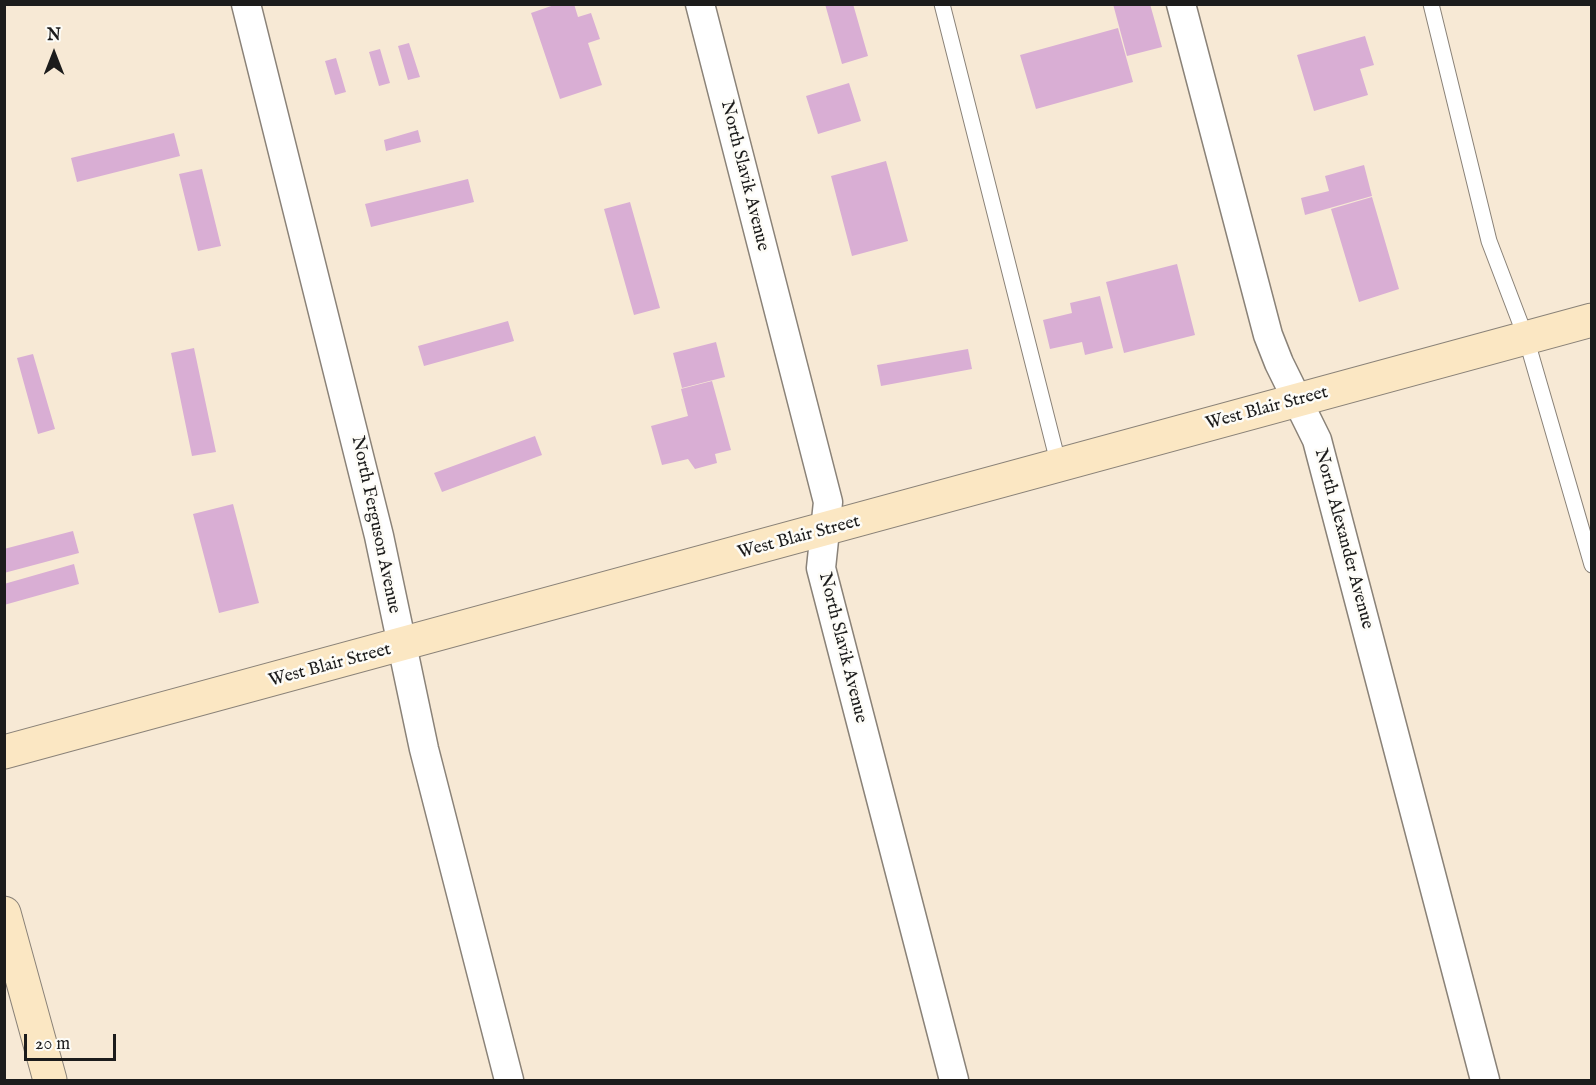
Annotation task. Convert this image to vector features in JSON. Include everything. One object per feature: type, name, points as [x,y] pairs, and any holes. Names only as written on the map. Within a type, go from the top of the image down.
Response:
[{"type":"street","name":"North Ferguson Avenue","points":[[246,4],[380,536],[423,749],[509,1080]]},
{"type":"street","name":"North Slavik Avenue","points":[[700,4],[828,502],[821,568],[954,1080]]},
{"type":"street","name":"North Alexander Avenue","points":[[1181,4],[1259,305],[1279,363],[1317,440],[1485,1080]]},
{"type":"street","name":"West Blair Street","points":[[4,752],[824,531],[1592,320]]},
{"type":"street","points":[[4,912],[50,1080]]},
{"type":"lane","points":[[942,4],[1059,466]]},
{"type":"lane","points":[[1431,4],[1489,241],[1526,338],[1592,565]]},
{"type":"building","points":[[557,4],[574,4],[578,17],[591,13],[600,39],[588,43],[602,85],[560,99],[531,13]]},
{"type":"building","points":[[825,4],[853,4],[868,56],[842,64]]},
{"type":"building","points":[[1113,4],[1150,4],[1162,47],[1127,56]]},
{"type":"building","points":[[1118,28],[1133,82],[1036,109],[1020,55]]},
{"type":"building","points":[[1365,36],[1374,65],[1360,69],[1368,95],[1314,111],[1297,55]]},
{"type":"building","points":[[409,43],[420,77],[408,80],[398,46]]},
{"type":"building","points":[[380,49],[390,83],[379,86],[369,52]]},
{"type":"building","points":[[336,58],[346,92],[335,95],[325,61]]},
{"type":"building","points":[[849,83],[861,121],[818,134],[806,96]]},
{"type":"building","points":[[418,130],[421,142],[386,151],[384,140]]},
{"type":"building","points":[[174,133],[180,156],[77,182],[71,158]]},
{"type":"building","points":[[886,161],[908,241],[852,256],[831,176]]},
{"type":"building","points":[[1364,165],[1372,196],[1305,215],[1301,198],[1329,191],[1325,176]]},
{"type":"building","points":[[202,169],[221,246],[198,251],[179,174]]},
{"type":"building","points":[[468,179],[474,202],[371,227],[365,204]]},
{"type":"building","points":[[1372,197],[1399,289],[1359,302],[1331,209]]},
{"type":"building","points":[[630,202],[660,308],[634,315],[604,209]]},
{"type":"building","points":[[1177,264],[1195,335],[1124,353],[1106,282]]},
{"type":"building","points":[[1100,296],[1113,348],[1085,355],[1082,342],[1050,349],[1043,320],[1072,313],[1070,303]]},
{"type":"building","points":[[508,321],[514,341],[424,366],[418,346]]},
{"type":"building","points":[[716,342],[725,377],[682,388],[673,353]]},
{"type":"building","points":[[194,348],[216,452],[192,456],[171,353]]},
{"type":"building","points":[[968,349],[972,369],[881,386],[877,365]]},
{"type":"building","points":[[33,354],[55,429],[38,434],[17,358]]},
{"type":"building","points":[[712,381],[731,450],[715,454],[717,463],[695,469],[688,459],[662,465],[651,426],[688,416],[681,389]]},
{"type":"building","points":[[535,436],[542,455],[442,492],[434,473]]},
{"type":"building","points":[[233,504],[259,603],[219,613],[193,514]]},
{"type":"building","points":[[73,531],[79,553],[4,573],[4,549]]},
{"type":"building","points":[[74,564],[79,584],[4,605],[4,584]]}]
